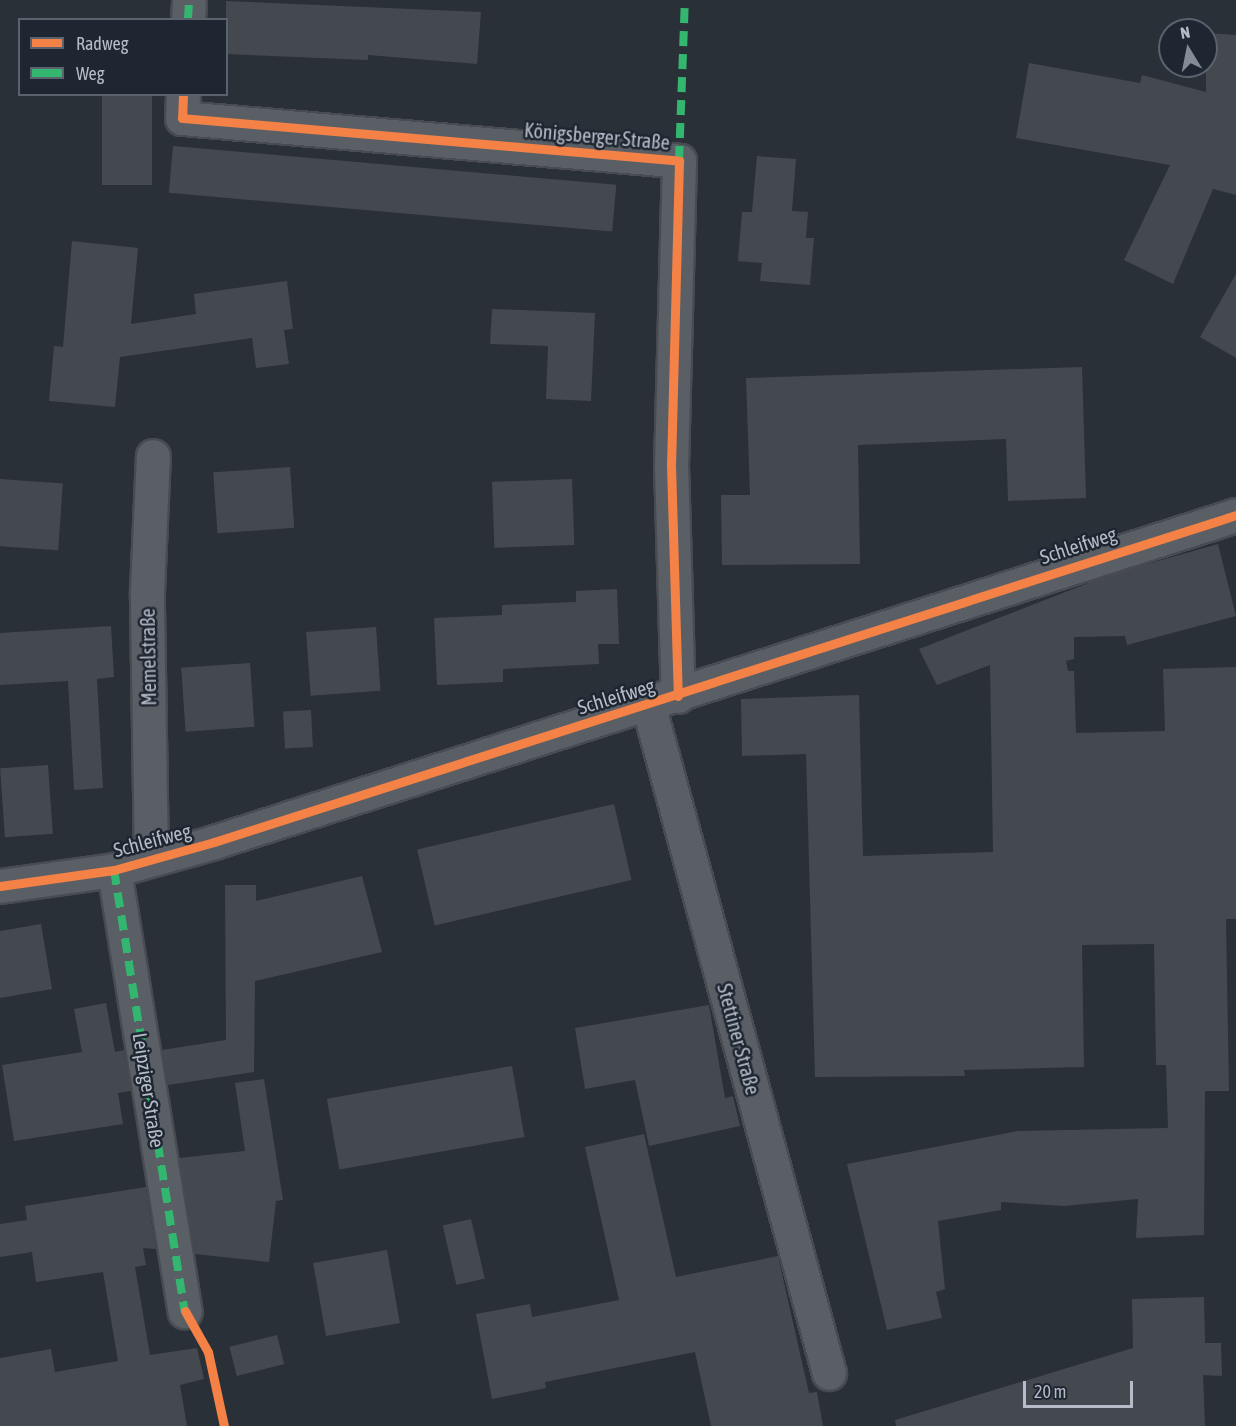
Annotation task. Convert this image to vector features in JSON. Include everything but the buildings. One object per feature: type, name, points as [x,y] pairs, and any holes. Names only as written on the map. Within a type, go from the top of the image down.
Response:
[{"type":"street","points":[[188,18],[189,0]]},
{"type":"street","name":"Königsberger Straße","points":[[183,96],[182,118],[679,160],[663,700]]},
{"type":"street","name":"Memelstraße","points":[[151,859],[147,591],[153,456]]},
{"type":"street","name":"Schleifweg","points":[[0,886],[114,870],[151,859],[663,700],[1236,515]]},
{"type":"street","name":"Stettiner Straße","points":[[663,700],[829,1373]]},
{"type":"street","name":"Leipziger Straße","points":[[114,870],[185,1311]]},
{"type":"marked path","points":[[188,18],[189,0]]},
{"type":"marked path","points":[[679,161],[685,1]]},
{"type":"marked path","points":[[114,870],[185,1311]]},
{"type":"cycle path","points":[[183,96],[182,118],[679,161],[671,465],[678,696]]},
{"type":"cycle path","points":[[0,886],[114,870],[214,842],[1236,515]]},
{"type":"cycle path","points":[[185,1311],[208,1352],[224,1426]]}]
